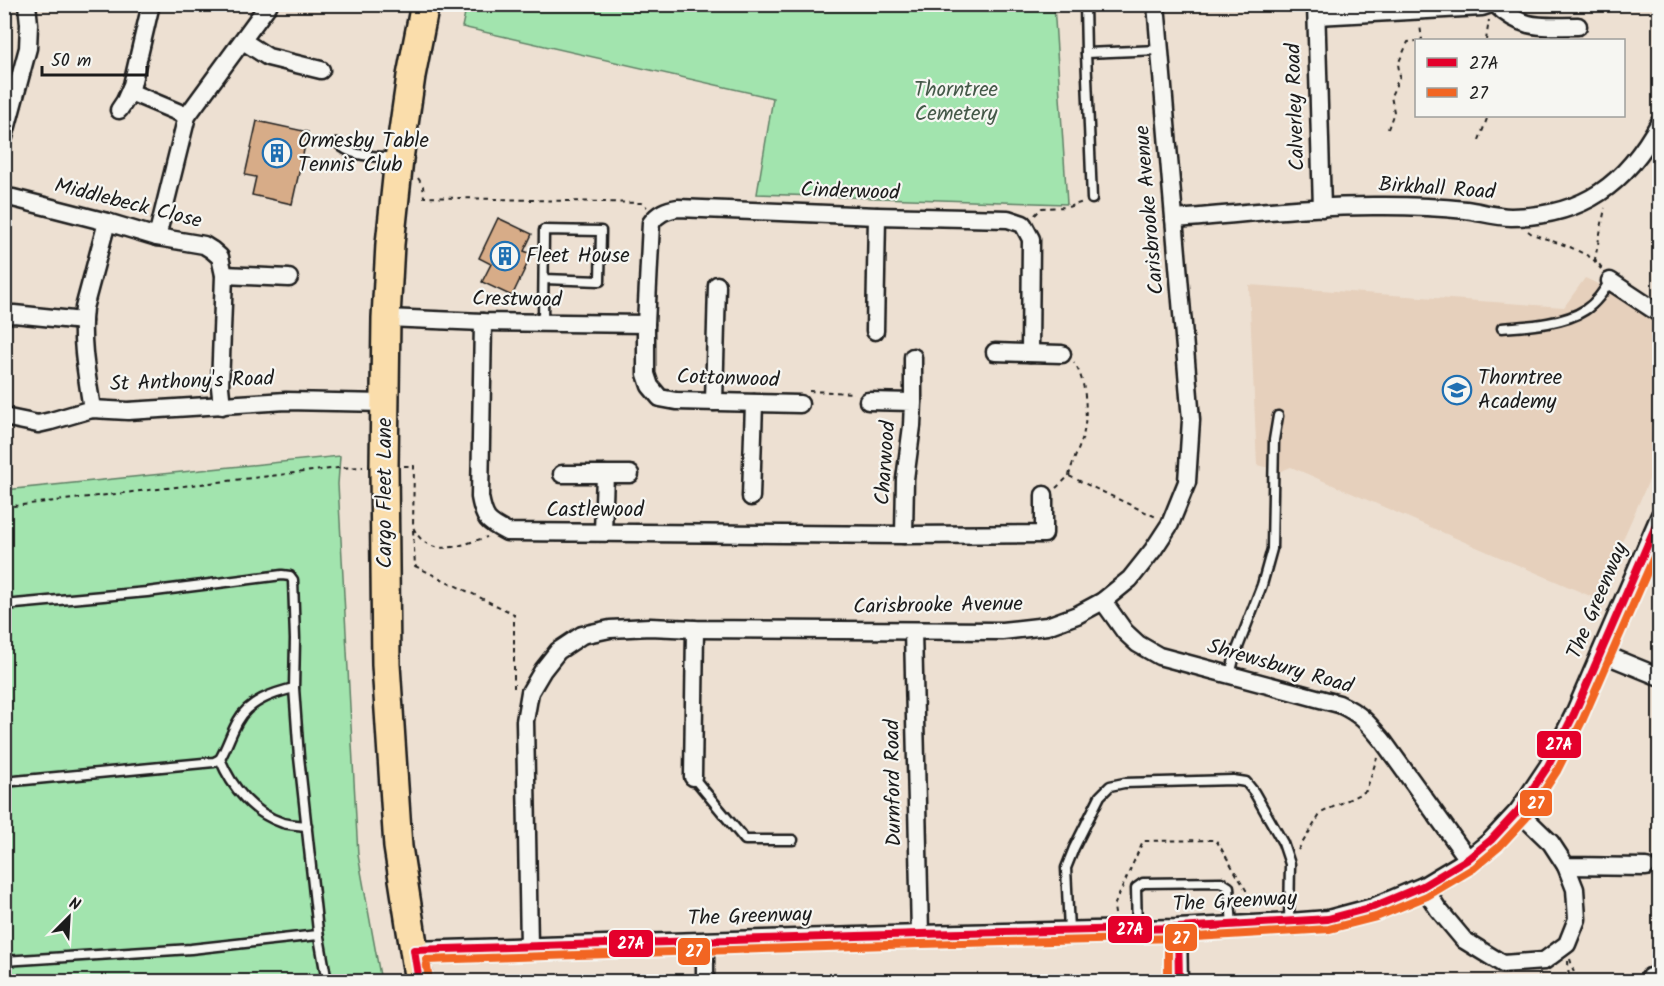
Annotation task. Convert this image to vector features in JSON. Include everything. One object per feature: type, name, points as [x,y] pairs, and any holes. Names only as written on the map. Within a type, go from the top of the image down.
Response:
[{"type":"main road","name":"Cargo Fleet Lane","points":[[419,981],[398,847],[386,665],[384,466],[386,318],[390,243],[411,76],[425,4]]},
{"type":"street","points":[[4,137],[28,48],[27,4]]},
{"type":"street","points":[[118,110],[130,92],[151,4]]},
{"type":"street","points":[[157,237],[187,116],[269,4]]},
{"type":"street","name":"Carisbrooke Avenue","points":[[529,946],[525,721],[530,692],[543,670],[558,651],[582,635],[610,629],[650,627],[1002,631],[1047,626],[1077,615],[1103,601],[1130,579],[1153,550],[1170,524],[1187,482],[1191,420],[1156,4]]},
{"type":"street","points":[[1316,10],[1482,7],[1492,8],[1523,24],[1578,26]]},
{"type":"street","name":"Calverley Road","points":[[1316,10],[1322,208]]},
{"type":"street","points":[[243,41],[268,57],[321,70]]},
{"type":"street","points":[[130,92],[187,116]]},
{"type":"street","name":"Birkhall Road","points":[[1174,219],[1381,206],[1426,206],[1509,217],[1553,213],[1582,202],[1610,187],[1623,175],[1647,145],[1659,122]]},
{"type":"street","name":"Middlebeck Close","points":[[4,198],[13,198],[157,237],[204,245],[220,257],[224,275],[220,387],[222,406]]},
{"type":"street","name":"Cinderwood","points":[[657,215],[667,209],[678,208],[1008,219],[1023,224],[1031,239]]},
{"type":"street","points":[[646,324],[651,223],[657,215]]},
{"type":"street","points":[[874,331],[877,216]]},
{"type":"street","points":[[92,409],[82,321],[107,222]]},
{"type":"street","points":[[1030,353],[1031,239]]},
{"type":"street","points":[[224,275],[289,278]]},
{"type":"street","points":[[1610,281],[1659,314]]},
{"type":"street","points":[[714,402],[717,285]]},
{"type":"street","points":[[4,315],[82,321]]},
{"type":"street","name":"Crestwood","points":[[386,318],[646,324]]},
{"type":"street","points":[[483,322],[480,497],[483,513],[492,525],[507,532]]},
{"type":"street","name":"Cottonwood","points":[[646,324],[646,374],[650,386],[660,398],[676,401],[800,404]]},
{"type":"street","points":[[995,352],[1062,354]]},
{"type":"street","points":[[913,357],[913,402]]},
{"type":"street","name":"St Anthony's Road","points":[[4,417],[38,424],[92,409],[128,411],[286,401],[385,403]]},
{"type":"street","name":"Charwood","points":[[868,401],[913,402],[904,479],[904,536]]},
{"type":"street","points":[[752,497],[754,403]]},
{"type":"street","points":[[562,474],[630,474]]},
{"type":"street","points":[[603,532],[605,474]]},
{"type":"street","name":"Castlewood","points":[[507,532],[904,536],[1044,534],[1044,495]]},
{"type":"street","name":"The Greenway","points":[[414,950],[1178,928],[1328,919],[1373,907],[1423,886],[1468,859],[1491,840],[1518,811],[1548,766],[1574,714],[1659,515]]},
{"type":"street","name":"Shrewsbury Road","points":[[1103,601],[1125,632],[1138,644],[1159,656],[1339,704],[1356,712],[1383,741],[1468,859]]},
{"type":"street","points":[[693,777],[694,629]]},
{"type":"street","name":"Durnford Road","points":[[913,631],[920,934]]},
{"type":"street","points":[[1600,653],[1659,677]]},
{"type":"street","points":[[1423,886],[1438,909],[1464,940],[1503,964],[1544,962],[1566,944],[1577,919],[1575,889],[1566,866],[1551,843],[1518,811]]},
{"type":"street","points":[[1566,866],[1646,867]]},
{"type":"street","points":[[1178,928],[1179,981]]},
{"type":"street","points":[[705,941],[705,981]]},
{"type":"lane","points":[[1085,4],[1092,199]]},
{"type":"lane","points":[[1086,53],[1159,50]]},
{"type":"lane","points":[[338,143],[350,152],[399,159]]},
{"type":"lane","points":[[543,323],[544,230],[601,231],[600,281],[544,279]]},
{"type":"lane","points":[[1502,328],[1572,317],[1587,309],[1601,295],[1610,281]]},
{"type":"lane","points":[[1230,675],[1235,655],[1262,585],[1272,549],[1274,440],[1278,416]]},
{"type":"lane","points":[[4,605],[147,592],[282,574],[290,576],[293,580],[294,688],[299,757],[318,935],[327,981]]},
{"type":"lane","points":[[4,782],[214,762],[220,759],[239,717],[258,700],[294,688]]},
{"type":"lane","points":[[220,759],[230,781],[247,801],[262,813],[284,823],[307,826]]},
{"type":"lane","points":[[693,777],[744,840],[793,840]]},
{"type":"lane","points":[[1069,930],[1066,868],[1100,796],[1110,786],[1124,783],[1233,780],[1246,782],[1283,843],[1290,864],[1289,922]]},
{"type":"lane","points":[[1137,929],[1136,888],[1143,883],[1221,882],[1229,887],[1232,925]]},
{"type":"lane","points":[[4,961],[191,949],[318,935]]},
{"type":"path","points":[[1486,39],[1492,8]]},
{"type":"path","points":[[1388,129],[1394,112],[1391,96],[1400,76],[1398,64],[1408,42],[1415,41]]},
{"type":"path","points":[[1479,140],[1488,117]]},
{"type":"path","points":[[399,159],[423,186],[424,197],[641,203],[657,215]]},
{"type":"path","points":[[1610,187],[1595,259],[1610,281]]},
{"type":"path","points":[[1031,239],[1031,218],[1042,208],[1068,207],[1092,199]]},
{"type":"path","points":[[1509,217],[1532,234],[1570,247],[1592,258],[1610,281]]},
{"type":"path","points":[[1044,495],[1069,476],[1071,464],[1083,436],[1085,421],[1083,383],[1076,365],[1062,354]]},
{"type":"path","points":[[800,404],[809,391],[862,393],[868,401]]},
{"type":"path","points":[[4,507],[338,468],[414,466],[415,566],[513,614],[514,689],[530,692]]},
{"type":"path","points":[[1069,476],[1170,524]]},
{"type":"path","points":[[413,527],[423,542],[438,549],[450,548],[507,532]]},
{"type":"path","points":[[1290,864],[1321,813],[1366,791],[1383,741]]},
{"type":"path","points":[[1566,944],[1569,981]]},
{"type":"path","points":[[1566,944],[1574,973],[1583,981]]},
{"type":"shaded area","name":"Thorntree Academy","points":[[1585,278],[1620,294],[1659,324],[1659,457],[1597,599],[1291,467],[1281,471],[1257,465],[1249,285],[1564,307]]},
{"type":"green space","name":"Thorntree Cemetery","points":[[467,4],[1054,5],[1067,204],[757,194],[773,98],[462,27]]},
{"type":"green space","points":[[340,456],[338,484],[358,855],[381,981],[5,982],[5,490]]},
{"type":"building","name":"Ormesby Table Tennis Club","points":[[257,121],[308,132],[292,204],[252,195],[256,177],[245,175]]},
{"type":"building","name":"Fleet House","points":[[498,218],[532,234],[524,251],[532,254],[512,296],[482,282],[491,264],[479,258]]},
{"type":"transit line","name":"27A","points":[[419,982],[414,950],[1178,928],[1328,919],[1373,907],[1423,886],[1468,859],[1491,840],[1518,811],[1548,766],[1574,714],[1660,516]]},
{"type":"transit line","name":"27","points":[[429,980],[426,960],[1179,938],[1329,929],[1376,917],[1427,896],[1474,868],[1499,847],[1526,818],[1557,771],[1583,719],[1660,543]]},
{"type":"transit line","name":"27","points":[[1168,928],[1168,982]]},
{"type":"transit line","name":"27A","points":[[1178,928],[1179,982]]},
{"type":"place","name":"Ormesby Table Tennis Club","points":[[277,153]]},
{"type":"place","name":"Fleet House","points":[[505,256]]},
{"type":"place","name":"Thorntree Academy","points":[[1457,390]]}]
